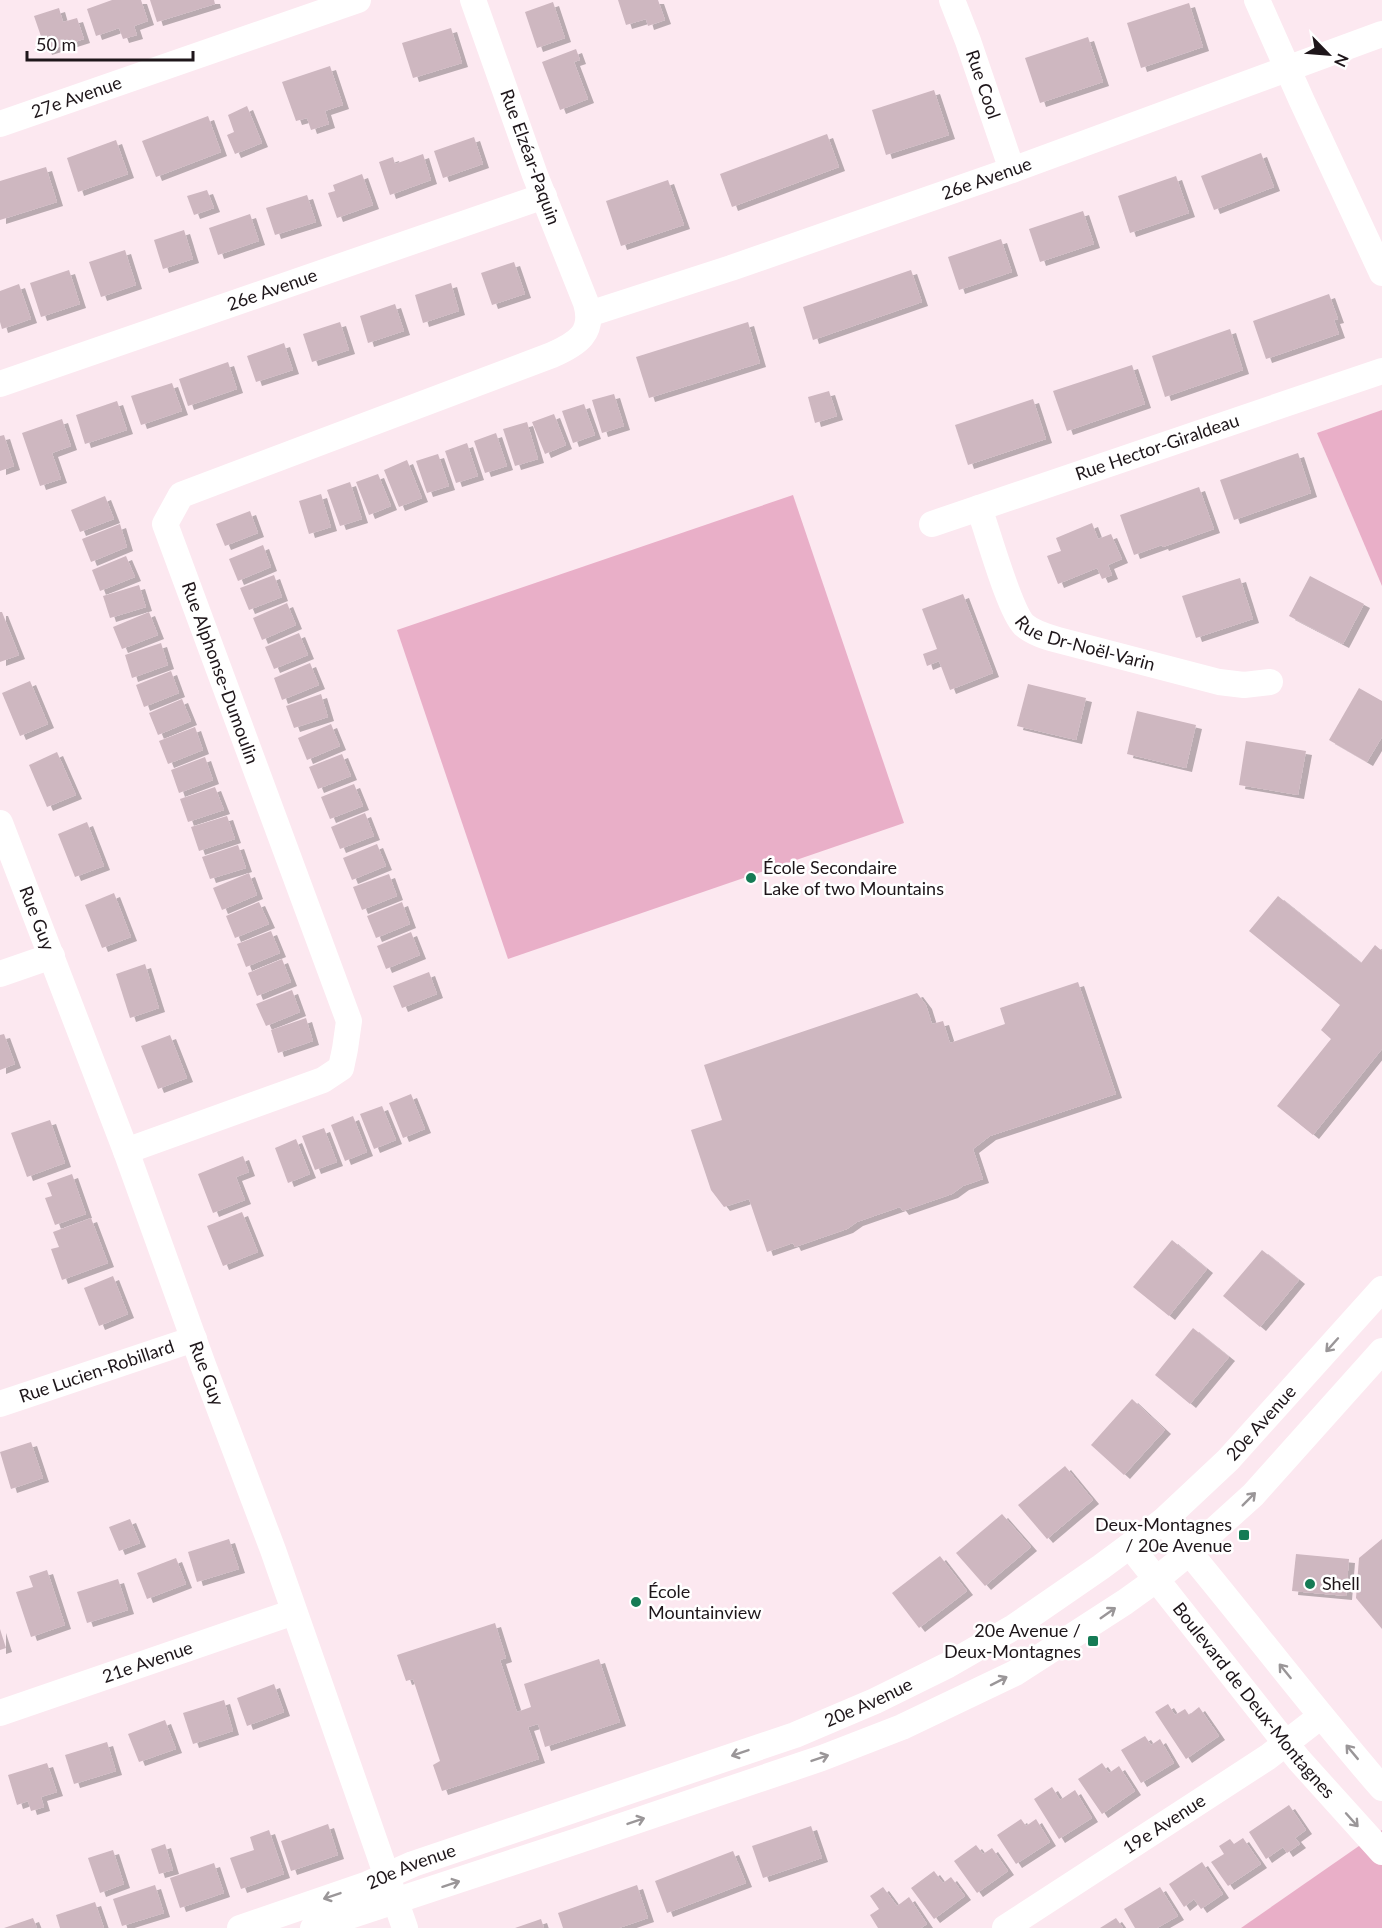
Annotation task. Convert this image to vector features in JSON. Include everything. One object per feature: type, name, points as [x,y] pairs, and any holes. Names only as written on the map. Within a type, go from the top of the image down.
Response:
[{"type":"street","name":"27e Avenue","points":[[0,124],[358,0]]},
{"type":"street","name":"Rue Elzéar-Paquin","points":[[473,0],[589,314]]},
{"type":"street","name":"Rue Cool","points":[[952,0],[1012,170]]},
{"type":"street","points":[[1257,0],[1382,273]]},
{"type":"street","name":"26e Avenue","points":[[589,314],[731,268],[1012,170],[1382,34]]},
{"type":"street","name":"26e Avenue","points":[[0,384],[544,196]]},
{"type":"street","name":"Rue Alphonse-Dumoulin","points":[[126,1151],[323,1080],[340,1068],[349,1021],[165,524],[181,495],[560,352],[580,339],[588,325],[589,314]]},
{"type":"street","name":"Rue Hector-Giraldeau","points":[[932,524],[1382,371]]},
{"type":"street","name":"Rue Dr-Noël-Varin","points":[[979,508],[1012,603],[1025,625],[1034,631],[1058,640],[1219,682],[1244,685],[1270,682]]},
{"type":"street","name":"Rue Guy","points":[[0,823],[126,1151],[273,1550],[405,1928]]},
{"type":"street","points":[[0,974],[52,956]]},
{"type":"street","name":"20e Avenue","points":[[240,1928],[357,1888],[413,1864],[795,1735],[866,1705],[948,1665],[1014,1627],[1163,1521],[1228,1460],[1382,1289]]},
{"type":"street","name":"Rue Lucien-Robillard","points":[[0,1404],[194,1339]]},
{"type":"street","name":"20e Avenue","points":[[313,1928],[822,1758],[902,1727],[1016,1673],[1157,1579],[1190,1552],[1253,1495],[1382,1351]]},
{"type":"street","points":[[1163,1521],[1382,1788]]},
{"type":"street","name":"Boulevard de Deux-Montagnes","points":[[1130,1546],[1287,1743],[1382,1852]]},
{"type":"street","name":"21e Avenue","points":[[0,1713],[294,1612]]},
{"type":"street","name":"19e Avenue","points":[[1005,1928],[1268,1757],[1321,1716]]},
{"type":"shaded area","points":[[1382,410],[1382,586],[1317,433]]},
{"type":"shaded area","points":[[793,495],[904,823],[508,959],[397,630]]},
{"type":"shaded area","points":[[1382,1830],[1382,1928],[1241,1928]]},
{"type":"building","points":[[112,0],[141,0],[148,21],[134,26],[137,35],[123,39],[119,28],[96,36],[87,9]]},
{"type":"building","points":[[150,0],[214,0],[215,4],[157,22]]},
{"type":"building","points":[[618,0],[658,0],[665,20],[648,26],[646,19],[626,25]]},
{"type":"building","points":[[553,2],[565,38],[537,48],[525,12]]},
{"type":"building","points":[[1189,3],[1203,47],[1141,68],[1127,23]]},
{"type":"building","points":[[59,8],[63,22],[77,18],[84,39],[46,51],[34,16]]},
{"type":"building","points":[[451,28],[462,63],[413,78],[402,43]]},
{"type":"building","points":[[1088,37],[1103,82],[1040,103],[1025,58]]},
{"type":"building","points":[[576,49],[580,60],[574,62],[588,99],[560,110],[542,62]]},
{"type":"building","points":[[330,66],[343,105],[325,111],[329,124],[311,130],[307,118],[296,121],[282,82]]},
{"type":"building","points":[[934,90],[949,135],[886,155],[872,110]]},
{"type":"building","points":[[247,106],[262,143],[235,154],[227,135],[234,132],[228,115]]},
{"type":"building","points":[[208,116],[221,152],[156,177],[142,141]]},
{"type":"building","points":[[827,134],[839,167],[732,207],[720,174]]},
{"type":"building","points":[[474,137],[483,164],[443,178],[434,151]]},
{"type":"building","points":[[116,140],[128,174],[78,192],[67,158]]},
{"type":"building","points":[[1261,153],[1274,187],[1214,210],[1201,176]]},
{"type":"building","points":[[423,154],[431,180],[390,195],[379,162],[393,157],[395,164]]},
{"type":"building","points":[[46,167],[57,202],[0,220],[0,181]]},
{"type":"building","points":[[362,174],[373,205],[337,218],[328,193],[335,191],[333,185]]},
{"type":"building","points":[[1176,176],[1189,213],[1130,233],[1118,196]]},
{"type":"building","points":[[668,180],[684,225],[621,246],[606,201]]},
{"type":"building","points":[[207,190],[214,208],[194,215],[187,196]]},
{"type":"building","points":[[307,195],[316,222],[275,235],[266,208]]},
{"type":"building","points":[[1083,211],[1094,244],[1040,262],[1029,229]]},
{"type":"building","points":[[250,214],[259,241],[218,255],[209,228]]},
{"type":"building","points":[[184,230],[193,259],[163,269],[154,240]]},
{"type":"building","points":[[1001,239],[1012,272],[959,290],[948,257]]},
{"type":"building","points":[[125,250],[136,285],[101,297],[89,262]]},
{"type":"building","points":[[514,262],[525,294],[492,305],[481,273]]},
{"type":"building","points":[[69,270],[80,304],[41,317],[30,283]]},
{"type":"building","points":[[911,270],[922,302],[813,340],[803,307]]},
{"type":"building","points":[[451,283],[459,311],[423,323],[415,295]]},
{"type":"building","points":[[19,284],[31,319],[2,329],[0,291]]},
{"type":"building","points":[[1329,294],[1338,319],[1334,320],[1339,334],[1266,359],[1253,321]]},
{"type":"building","points":[[395,304],[404,331],[368,343],[360,316]]},
{"type":"building","points":[[340,322],[349,350],[312,362],[303,334]]},
{"type":"building","points":[[748,322],[760,363],[649,398],[636,357]]},
{"type":"building","points":[[1230,329],[1243,370],[1165,397],[1152,356]]},
{"type":"building","points":[[284,343],[293,370],[256,382],[247,356]]},
{"type":"building","points":[[228,362],[237,389],[188,406],[179,379]]},
{"type":"building","points":[[1132,365],[1145,404],[1067,431],[1053,391]]},
{"type":"building","points":[[172,383],[182,411],[141,425],[131,396]]},
{"type":"building","points":[[829,391],[837,416],[815,423],[808,397]]},
{"type":"building","points":[[614,394],[624,426],[602,433],[592,400]]},
{"type":"building","points":[[1033,399],[1046,439],[968,465],[955,425]]},
{"type":"building","points":[[117,401],[127,430],[85,444],[76,415]]},
{"type":"building","points":[[584,404],[595,435],[573,443],[562,411]]},
{"type":"building","points":[[554,414],[566,445],[545,454],[532,422]]},
{"type":"building","points":[[62,419],[71,446],[52,453],[61,479],[40,486],[22,433]]},
{"type":"building","points":[[527,422],[538,459],[515,466],[503,429]]},
{"type":"building","points":[[496,433],[507,466],[485,473],[474,441]]},
{"type":"building","points":[[4,435],[14,466],[0,471],[0,436]]},
{"type":"building","points":[[467,443],[478,476],[456,483],[445,451]]},
{"type":"building","points":[[1298,453],[1311,493],[1234,520],[1220,480]]},
{"type":"building","points":[[438,454],[449,486],[427,493],[416,461]]},
{"type":"building","points":[[407,460],[422,498],[399,507],[384,470]]},
{"type":"building","points":[[378,474],[391,506],[369,515],[356,482]]},
{"type":"building","points":[[350,482],[362,519],[340,526],[327,490]]},
{"type":"building","points":[[1199,487],[1214,529],[1134,555],[1120,515]]},
{"type":"building","points":[[321,494],[331,527],[309,534],[299,501]]},
{"type":"building","points":[[105,496],[114,519],[80,532],[71,510]]},
{"type":"building","points":[[250,511],[258,533],[225,546],[216,524]]},
{"type":"building","points":[[1092,523],[1098,539],[1111,534],[1122,559],[1108,565],[1112,575],[1102,579],[1097,568],[1058,584],[1047,556],[1061,551],[1056,538]]},
{"type":"building","points":[[120,524],[127,547],[91,562],[82,539]]},
{"type":"building","points":[[263,545],[271,567],[238,581],[229,559]]},
{"type":"building","points":[[126,556],[135,577],[100,591],[92,570]]},
{"type":"building","points":[[274,575],[282,597],[249,610],[240,588]]},
{"type":"building","points":[[1310,576],[1364,604],[1343,644],[1289,616]]},
{"type":"building","points":[[1240,578],[1253,619],[1196,638],[1182,596]]},
{"type":"building","points":[[139,585],[146,607],[110,618],[103,596]]},
{"type":"building","points":[[963,594],[993,673],[950,690],[939,661],[927,666],[923,654],[937,649],[922,609]]},
{"type":"building","points":[[287,603],[296,625],[262,640],[253,618]]},
{"type":"building","points":[[0,612],[2,612],[19,655],[0,662]]},
{"type":"building","points":[[149,612],[158,635],[122,649],[113,627]]},
{"type":"building","points":[[299,633],[308,655],[274,669],[265,647]]},
{"type":"building","points":[[161,643],[168,665],[132,678],[125,655]]},
{"type":"building","points":[[310,663],[319,685],[282,700],[274,678]]},
{"type":"building","points":[[171,671],[179,693],[144,707],[136,685]]},
{"type":"building","points":[[30,681],[48,724],[20,736],[2,693]]},
{"type":"building","points":[[1028,684],[1086,698],[1076,740],[1017,726]]},
{"type":"building","points":[[1359,688],[1382,701],[1382,737],[1367,762],[1329,740]]},
{"type":"building","points":[[321,694],[328,717],[294,728],[286,706]]},
{"type":"building","points":[[182,699],[191,721],[158,735],[149,713]]},
{"type":"building","points":[[1137,711],[1196,725],[1186,768],[1127,754]]},
{"type":"building","points":[[331,724],[340,746],[307,760],[298,738]]},
{"type":"building","points":[[195,727],[203,750],[168,764],[159,741]]},
{"type":"building","points":[[1246,741],[1306,751],[1298,795],[1239,785]]},
{"type":"building","points":[[57,752],[76,795],[47,807],[29,765]]},
{"type":"building","points":[[342,754],[351,776],[318,789],[309,767]]},
{"type":"building","points":[[205,757],[213,780],[179,793],[171,770]]},
{"type":"building","points":[[354,784],[363,806],[330,819],[321,797]]},
{"type":"building","points":[[215,787],[224,810],[188,822],[180,799]]},
{"type":"building","points":[[365,813],[374,836],[340,849],[331,827]]},
{"type":"building","points":[[227,816],[235,839],[199,851],[191,827]]},
{"type":"building","points":[[87,822],[104,866],[75,877],[58,834]]},
{"type":"building","points":[[377,844],[386,866],[352,880],[343,858]]},
{"type":"building","points":[[238,845],[246,868],[210,879],[202,857]]},
{"type":"building","points":[[249,873],[257,895],[222,910],[213,888]]},
{"type":"building","points":[[389,874],[397,896],[362,910],[353,887]]},
{"type":"building","points":[[114,893],[131,937],[102,948],[85,905]]},
{"type":"building","points":[[1278,896],[1361,963],[1375,945],[1382,951],[1382,1049],[1313,1135],[1277,1106],[1331,1039],[1321,1030],[1340,1005],[1249,931]]},
{"type":"building","points":[[259,902],[269,924],[235,938],[226,916]]},
{"type":"building","points":[[402,902],[410,924],[376,938],[367,916]]},
{"type":"building","points":[[271,931],[280,953],[246,967],[237,944]]},
{"type":"building","points":[[411,932],[420,955],[386,969],[377,946]]},
{"type":"building","points":[[282,959],[291,982],[257,996],[248,973]]},
{"type":"building","points":[[145,964],[159,1008],[130,1018],[116,974]]},
{"type":"building","points":[[429,972],[437,994],[402,1008],[393,986]]},
{"type":"building","points":[[1078,982],[1116,1094],[990,1136],[973,1149],[983,1179],[963,1186],[952,1194],[903,1211],[900,1207],[795,1247],[793,1243],[767,1252],[749,1199],[724,1207],[711,1190],[691,1130],[722,1120],[704,1065],[917,993],[926,1005],[932,1024],[943,1021],[950,1043],[1005,1024],[1000,1008]]},
{"type":"building","points":[[292,990],[300,1012],[266,1026],[256,1004]]},
{"type":"building","points":[[306,1018],[313,1041],[278,1053],[271,1030]]},
{"type":"building","points":[[4,1034],[15,1064],[0,1070],[0,1035]]},
{"type":"building","points":[[170,1035],[187,1078],[158,1089],[141,1046]]},
{"type":"building","points":[[411,1094],[425,1129],[403,1138],[389,1103]]},
{"type":"building","points":[[382,1106],[396,1140],[374,1149],[360,1114]]},
{"type":"building","points":[[353,1116],[367,1152],[345,1161],[331,1125]]},
{"type":"building","points":[[50,1120],[65,1163],[27,1177],[11,1133]]},
{"type":"building","points":[[324,1128],[337,1162],[315,1170],[302,1136]]},
{"type":"building","points":[[296,1139],[310,1174],[288,1183],[275,1148]]},
{"type":"building","points":[[243,1156],[249,1172],[236,1177],[245,1200],[213,1213],[198,1174]]},
{"type":"building","points":[[72,1174],[86,1214],[55,1225],[45,1198],[52,1196],[47,1183]]},
{"type":"building","points":[[242,1212],[258,1252],[223,1266],[207,1226]]},
{"type":"building","points":[[91,1218],[108,1263],[62,1280],[51,1249],[59,1247],[53,1232]]},
{"type":"building","points":[[1172,1240],[1207,1269],[1169,1316],[1133,1287]]},
{"type":"building","points":[[1262,1250],[1299,1280],[1260,1327],[1223,1296]]},
{"type":"building","points":[[113,1276],[128,1314],[99,1326],[84,1288]]},
{"type":"building","points":[[1193,1328],[1229,1357],[1190,1404],[1155,1375]]},
{"type":"building","points":[[1132,1399],[1165,1430],[1124,1475],[1091,1445]]},
{"type":"building","points":[[31,1442],[43,1478],[11,1489],[0,1452]]},
{"type":"building","points":[[1065,1466],[1093,1500],[1047,1539],[1018,1505]]},
{"type":"building","points":[[1002,1514],[1031,1547],[985,1586],[956,1553]]},
{"type":"building","points":[[130,1519],[140,1543],[119,1551],[109,1527]]},
{"type":"building","points":[[229,1539],[239,1569],[197,1582],[188,1552]]},
{"type":"building","points":[[1382,1539],[1382,1629],[1356,1598],[1359,1558]]},
{"type":"building","points":[[1296,1554],[1349,1559],[1346,1596],[1292,1591]]},
{"type":"building","points":[[940,1556],[967,1591],[919,1628],[892,1593]]},
{"type":"building","points":[[176,1558],[186,1584],[147,1599],[137,1573]]},
{"type":"building","points":[[47,1570],[65,1625],[31,1637],[16,1592],[33,1587],[29,1576]]},
{"type":"building","points":[[118,1579],[128,1610],[87,1623],[77,1592]]},
{"type":"building","points":[[495,1623],[506,1658],[500,1660],[517,1712],[531,1707],[524,1684],[599,1659],[620,1722],[545,1747],[538,1724],[528,1727],[539,1759],[442,1791],[433,1765],[440,1761],[413,1679],[406,1681],[397,1655]]},
{"type":"building","points":[[0,1629],[6,1648],[0,1650]]},
{"type":"building","points":[[274,1684],[284,1712],[247,1726],[237,1698]]},
{"type":"building","points":[[224,1700],[233,1731],[193,1744],[183,1713]]},
{"type":"building","points":[[1168,1704],[1175,1715],[1185,1709],[1189,1715],[1199,1707],[1219,1736],[1186,1759],[1155,1712]]},
{"type":"building","points":[[165,1720],[176,1749],[139,1762],[128,1734]]},
{"type":"building","points":[[1145,1736],[1151,1745],[1160,1739],[1174,1763],[1141,1783],[1121,1750]]},
{"type":"building","points":[[107,1742],[116,1771],[74,1784],[65,1755]]},
{"type":"building","points":[[47,1763],[57,1792],[41,1797],[44,1807],[31,1811],[28,1801],[17,1805],[8,1775]]},
{"type":"building","points":[[1102,1763],[1109,1773],[1119,1766],[1135,1791],[1102,1814],[1078,1779]]},
{"type":"building","points":[[1052,1787],[1060,1800],[1075,1790],[1092,1818],[1059,1839],[1034,1799]]},
{"type":"building","points":[[1289,1805],[1306,1830],[1295,1838],[1300,1844],[1287,1853],[1283,1847],[1266,1859],[1249,1832]]},
{"type":"building","points":[[1021,1819],[1026,1826],[1036,1819],[1050,1842],[1016,1864],[997,1835]]},
{"type":"building","points":[[328,1824],[338,1855],[291,1871],[281,1841]]},
{"type":"building","points":[[811,1826],[822,1858],[763,1878],[752,1846]]},
{"type":"building","points":[[269,1830],[284,1874],[241,1889],[230,1858],[254,1850],[250,1837]]},
{"type":"building","points":[[1243,1838],[1261,1864],[1228,1886],[1211,1862],[1224,1854],[1219,1846],[1230,1839],[1234,1844]]},
{"type":"building","points":[[165,1844],[173,1870],[159,1874],[151,1849]]},
{"type":"building","points":[[976,1845],[983,1854],[992,1848],[1008,1871],[977,1893],[954,1861]]},
{"type":"building","points":[[113,1850],[124,1884],[100,1893],[88,1858]]},
{"type":"building","points":[[733,1851],[746,1883],[667,1913],[655,1881]]},
{"type":"building","points":[[1202,1862],[1223,1894],[1201,1909],[1194,1899],[1184,1907],[1169,1884]]},
{"type":"building","points":[[214,1863],[224,1893],[180,1908],[170,1878]]},
{"type":"building","points":[[934,1871],[943,1883],[951,1877],[965,1896],[934,1919],[911,1888]]},
{"type":"building","points":[[155,1885],[164,1913],[122,1926],[113,1899]]},
{"type":"building","points":[[637,1885],[648,1918],[619,1928],[563,1928],[558,1913]]},
{"type":"building","points":[[883,1887],[897,1906],[909,1897],[927,1924],[921,1928],[878,1928],[870,1915],[879,1909],[870,1896]]},
{"type":"building","points":[[1160,1887],[1178,1916],[1157,1928],[1135,1928],[1124,1909]]},
{"type":"building","points":[[95,1902],[104,1928],[60,1928],[56,1915]]},
{"type":"building","points":[[33,1918],[37,1928],[4,1928]]},
{"type":"building","points":[[1116,1918],[1123,1928],[1100,1928]]},
{"type":"building","points":[[541,1919],[544,1928],[515,1928]]},
{"type":"place","name":"École Secondaire Lake of two Mountains","points":[[751,878]]},
{"type":"place","name":"Deux-Montagnes / 20e Avenue","points":[[1244,1535]]},
{"type":"place","name":"Shell","points":[[1310,1584]]},
{"type":"place","name":"École Mountainview","points":[[636,1602]]},
{"type":"place","name":"20e Avenue / Deux-Montagnes","points":[[1093,1641]]}]
